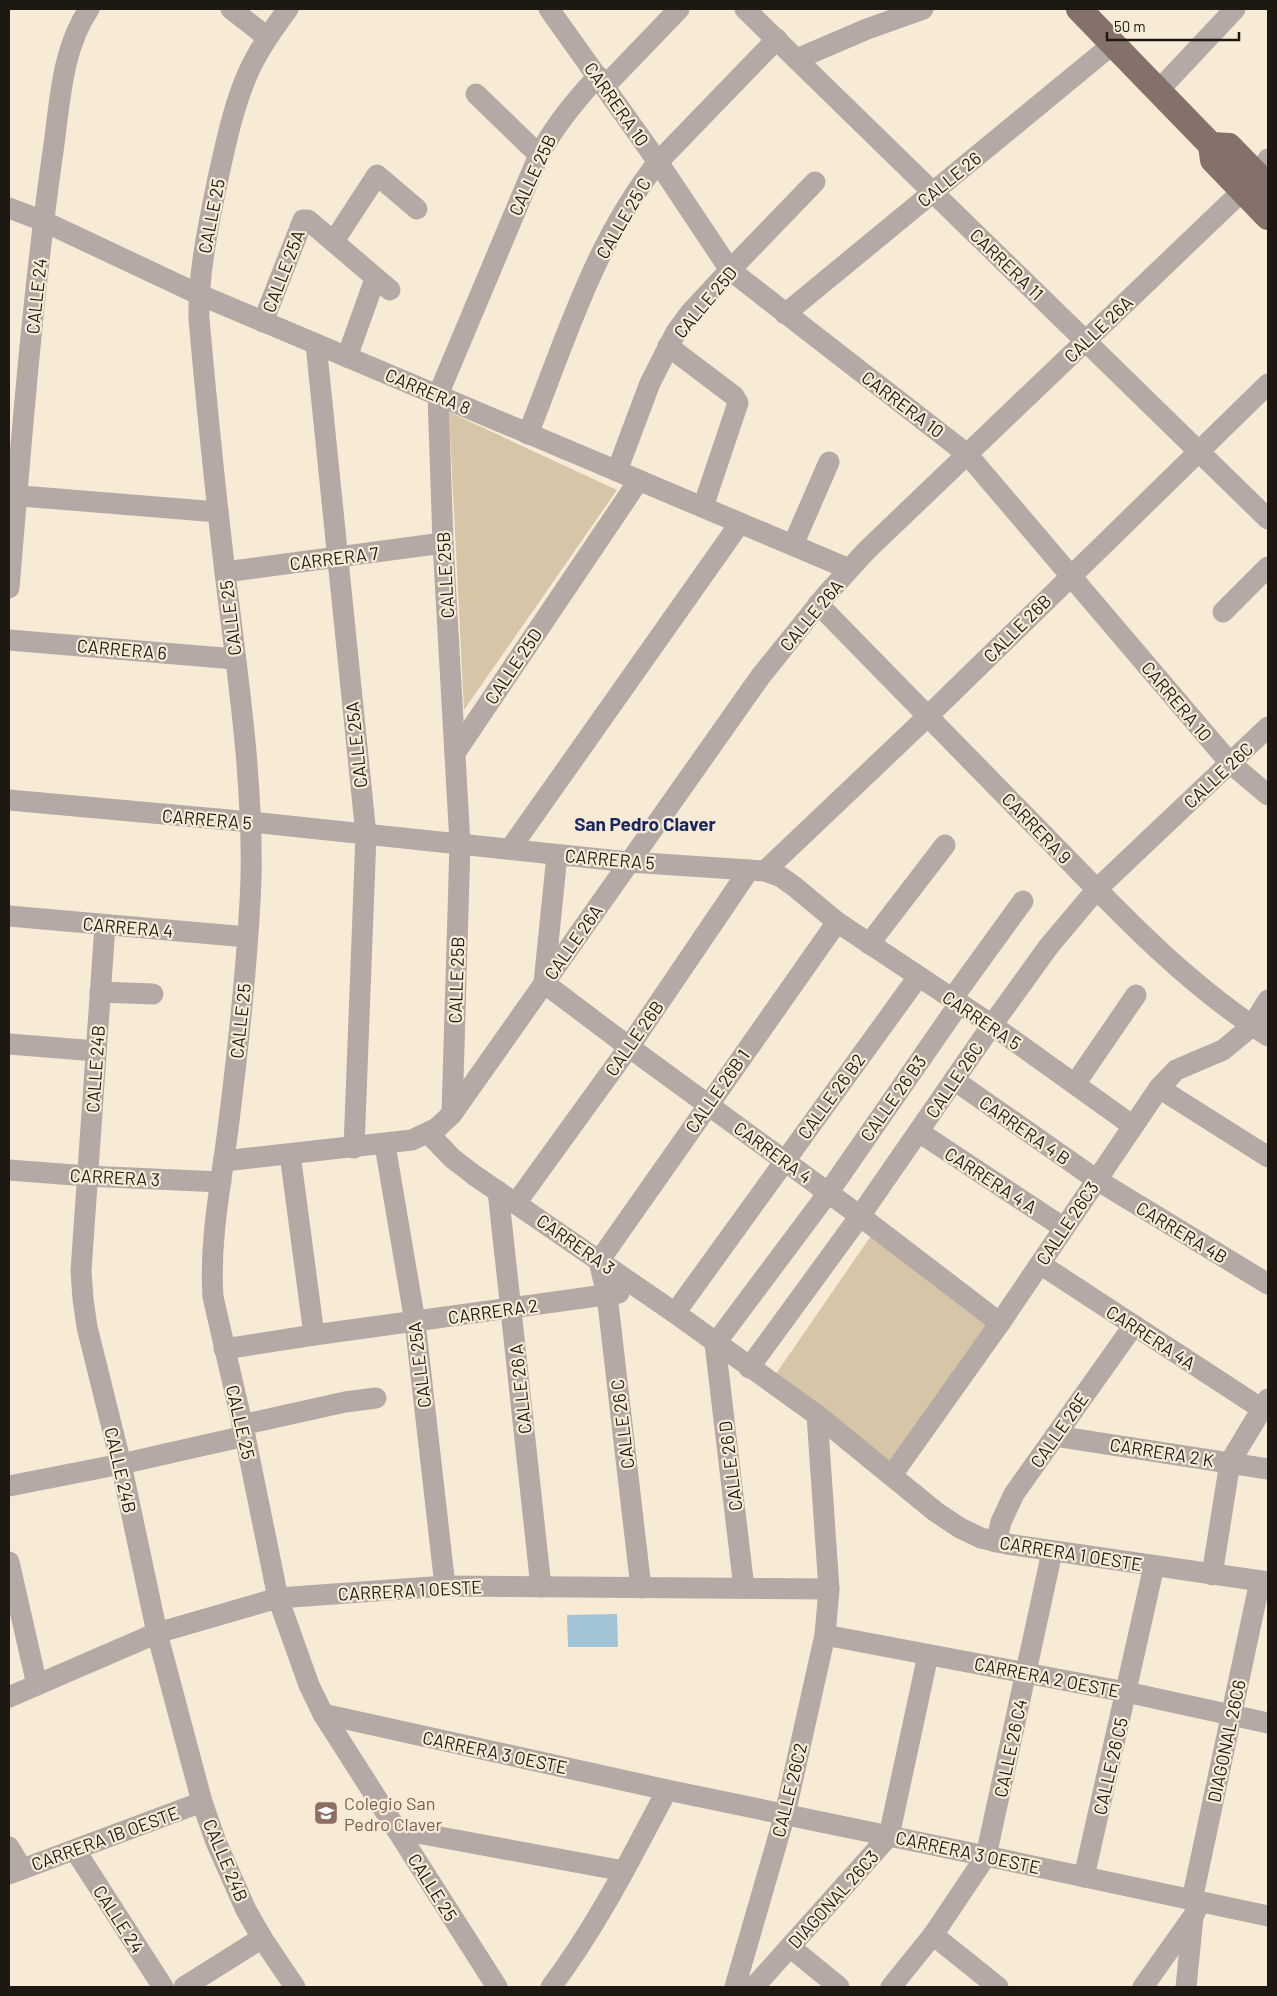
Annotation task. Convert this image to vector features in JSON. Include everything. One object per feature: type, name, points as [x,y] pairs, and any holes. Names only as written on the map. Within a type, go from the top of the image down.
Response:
[{"type":"main road","points":[[1079,9],[1211,145],[1229,146],[1259,178],[1268,217]]},
{"type":"street","name":"CALLE 24","points":[[9,588],[13,496],[43,221],[67,55],[83,18],[89,9]]},
{"type":"street","points":[[231,9],[267,37]]},
{"type":"street","name":"CALLE 25","points":[[288,9],[267,37],[248,73],[226,139],[207,232],[198,294],[218,512],[246,755],[251,822],[250,883],[242,1013],[214,1229],[213,1298],[278,1598],[309,1685],[323,1714],[497,1987]]},
{"type":"street","name":"CARRERA 10","points":[[549,9],[658,162],[730,270],[967,454],[1230,764],[1268,795]]},
{"type":"street","name":"CALLE 25B","points":[[452,1114],[460,844],[443,543],[438,395],[539,155],[549,136],[564,113],[679,9]]},
{"type":"street","name":"CARRERA 11","points":[[745,9],[1086,340],[1268,520]]},
{"type":"street","points":[[797,59],[867,29],[923,9]]},
{"type":"street","points":[[1158,91],[1235,9]]},
{"type":"street","name":"CALLE 25 C","points":[[528,434],[600,254],[623,212],[658,162],[777,39]]},
{"type":"street","name":"CALLE 26","points":[[785,314],[1113,44]]},
{"type":"street","points":[[476,94],[539,155]]},
{"type":"street","points":[[347,357],[382,284],[334,241],[377,175],[417,209]]},
{"type":"street","name":"CALLE 26A","points":[[428,1134],[452,1114],[760,677],[818,604],[866,551],[1086,340],[1259,178]]},
{"type":"street","name":"CALLE 25D","points":[[617,471],[650,383],[668,346],[690,313],[815,182]]},
{"type":"street","name":"CARRERA 8","points":[[9,208],[43,221],[198,294],[263,322],[850,569]]},
{"type":"street","name":"CALLE 25A","points":[[263,322],[302,220],[308,220],[334,241]]},
{"type":"street","name":"CALLE 25A","points":[[316,344],[366,834],[354,1148]]},
{"type":"street","points":[[668,346],[734,396],[738,403],[702,507]]},
{"type":"street","name":"CALLE 26B","points":[[516,1203],[757,870],[928,716],[1070,575],[1268,384]]},
{"type":"street","points":[[793,545],[829,462]]},
{"type":"street","name":"CALLE 25D","points":[[455,752],[639,480]]},
{"type":"street","points":[[13,496],[218,512]]},
{"type":"street","points":[[510,849],[740,523]]},
{"type":"street","name":"CARRERA 7","points":[[225,572],[443,543]]},
{"type":"street","points":[[1223,612],[1268,567]]},
{"type":"street","name":"CARRERA 9","points":[[818,604],[1171,962],[1260,1031]]},
{"type":"street","name":"CARRERA 6","points":[[9,640],[235,659]]},
{"type":"street","name":"CALLE 26C","points":[[749,1368],[860,1216],[1049,946],[1097,889],[1268,727]]},
{"type":"street","name":"CARRERA 5","points":[[9,800],[251,822],[629,862],[757,870],[781,877],[796,887],[837,922],[992,1025],[1133,1126]]},
{"type":"street","points":[[869,944],[945,845]]},
{"type":"street","points":[[544,983],[557,854]]},
{"type":"street","name":"CALLE 26 B3","points":[[828,1193],[1023,901]]},
{"type":"street","name":"CARRERA 4","points":[[9,916],[247,937]]},
{"type":"street","name":"CALLE 26B 1","points":[[599,1261],[707,1104],[837,922]]},
{"type":"street","name":"CALLE 24B","points":[[105,925],[82,1271],[82,1299],[87,1327],[121,1464],[157,1633],[202,1802],[216,1842],[246,1910],[262,1938],[295,1987]]},
{"type":"street","name":"CALLE 26 B2","points":[[675,1313],[918,977]]},
{"type":"street","name":"CARRERA 4","points":[[544,983],[860,1216],[1000,1323]]},
{"type":"street","points":[[100,992],[154,994]]},
{"type":"street","points":[[1075,1084],[1136,995]]},
{"type":"street","name":"CALLE 26C3","points":[[892,1475],[1000,1323],[1159,1088],[1176,1070],[1223,1050],[1260,1031],[1268,1000]]},
{"type":"street","points":[[9,1044],[96,1050]]},
{"type":"street","name":"CARRERA 4 B","points":[[954,1080],[1097,1180]]},
{"type":"street","points":[[1159,1088],[1268,1156]]},
{"type":"street","name":"CARRERA 4 A","points":[[919,1132],[1064,1228]]},
{"type":"street","name":"CARRERA 3","points":[[9,1170],[87,1176],[222,1171],[290,1154],[385,1145],[412,1140],[428,1134],[452,1158],[498,1192],[675,1313],[715,1344],[817,1415],[892,1475]]},
{"type":"street","name":"CALLE 25A","points":[[385,1145],[414,1322],[445,1586]]},
{"type":"street","points":[[290,1154],[314,1335]]},
{"type":"street","name":"CARRERA 4B","points":[[1097,1180],[1268,1284]]},
{"type":"street","name":"CALLE 26 A","points":[[498,1192],[541,1587]]},
{"type":"street","points":[[715,1344],[828,1193]]},
{"type":"street","name":"CALLE 26 C","points":[[599,1261],[607,1295],[641,1588]]},
{"type":"street","name":"CARRERA 4A","points":[[1040,1264],[1134,1325],[1265,1404]]},
{"type":"street","name":"CARRERA 2","points":[[224,1349],[314,1335],[643,1291]]},
{"type":"street","name":"CALLE 26E","points":[[996,1542],[1001,1522],[1014,1494],[1134,1325]]},
{"type":"street","name":"CALLE 26 D","points":[[715,1344],[744,1588]]},
{"type":"street","points":[[9,1486],[121,1464],[346,1402],[376,1398]]},
{"type":"street","points":[[1212,1575],[1230,1462],[1265,1404]]},
{"type":"street","points":[[817,1415],[829,1589]]},
{"type":"street","name":"CARRERA 2 K","points":[[1055,1436],[1268,1469]]},
{"type":"street","name":"CARRERA 1 OESTE","points":[[892,1475],[936,1512],[960,1528],[981,1538],[1052,1552],[1264,1582]]},
{"type":"street","name":"CALLE 26 C4","points":[[986,1856],[1052,1552]]},
{"type":"street","points":[[9,1562],[37,1685]]},
{"type":"street","name":"CALLE 26 C5","points":[[1084,1877],[1154,1566]]},
{"type":"street","name":"DIAGONAL 26C6","points":[[1186,1987],[1195,1906],[1231,1715],[1264,1582]]},
{"type":"street","name":"CARRERA 1 OESTE","points":[[9,1697],[157,1633],[278,1598],[445,1586],[829,1589]]},
{"type":"street","name":"CALLE 26C2","points":[[735,1987],[785,1814],[825,1635],[829,1589]]},
{"type":"street","name":"CARRERA 2 OESTE","points":[[825,1635],[1126,1692],[1268,1723]]},
{"type":"street","name":"DIAGONAL 26C3","points":[[754,1987],[889,1836],[928,1655]]},
{"type":"street","name":"CARRERA 3 OESTE","points":[[323,1714],[666,1790],[1084,1877],[1195,1906],[1268,1916]]},
{"type":"street","points":[[550,1987],[599,1914],[624,1871],[666,1790]]},
{"type":"street","name":"CARRERA 1B OESTE","points":[[15,1871],[202,1802]]},
{"type":"street","points":[[396,1828],[624,1871]]},
{"type":"street","points":[[9,1847],[15,1871]]},
{"type":"street","name":"CALLE 24","points":[[75,1850],[163,1987]]},
{"type":"street","points":[[891,1987],[933,1935],[986,1856]]},
{"type":"street","name":"DIAGONAL 26C6","points":[[1143,1987],[1195,1906]]},
{"type":"street","points":[[933,1935],[998,1987]]},
{"type":"street","points":[[184,1987],[262,1938]]},
{"type":"street","points":[[790,1948],[839,1987]]},
{"type":"shaded area","points":[[449,412],[617,490],[464,710]]},
{"type":"shaded area","points":[[873,1233],[993,1326],[893,1463],[773,1378]]},
{"type":"water","points":[[617,1614],[618,1647],[568,1647],[567,1615]]},
{"type":"place","name":"Colegio San Pedro Claver","points":[[326,1813]]},
{"type":"district","name":"San Pedro Claver","points":[[645,823]]}]
